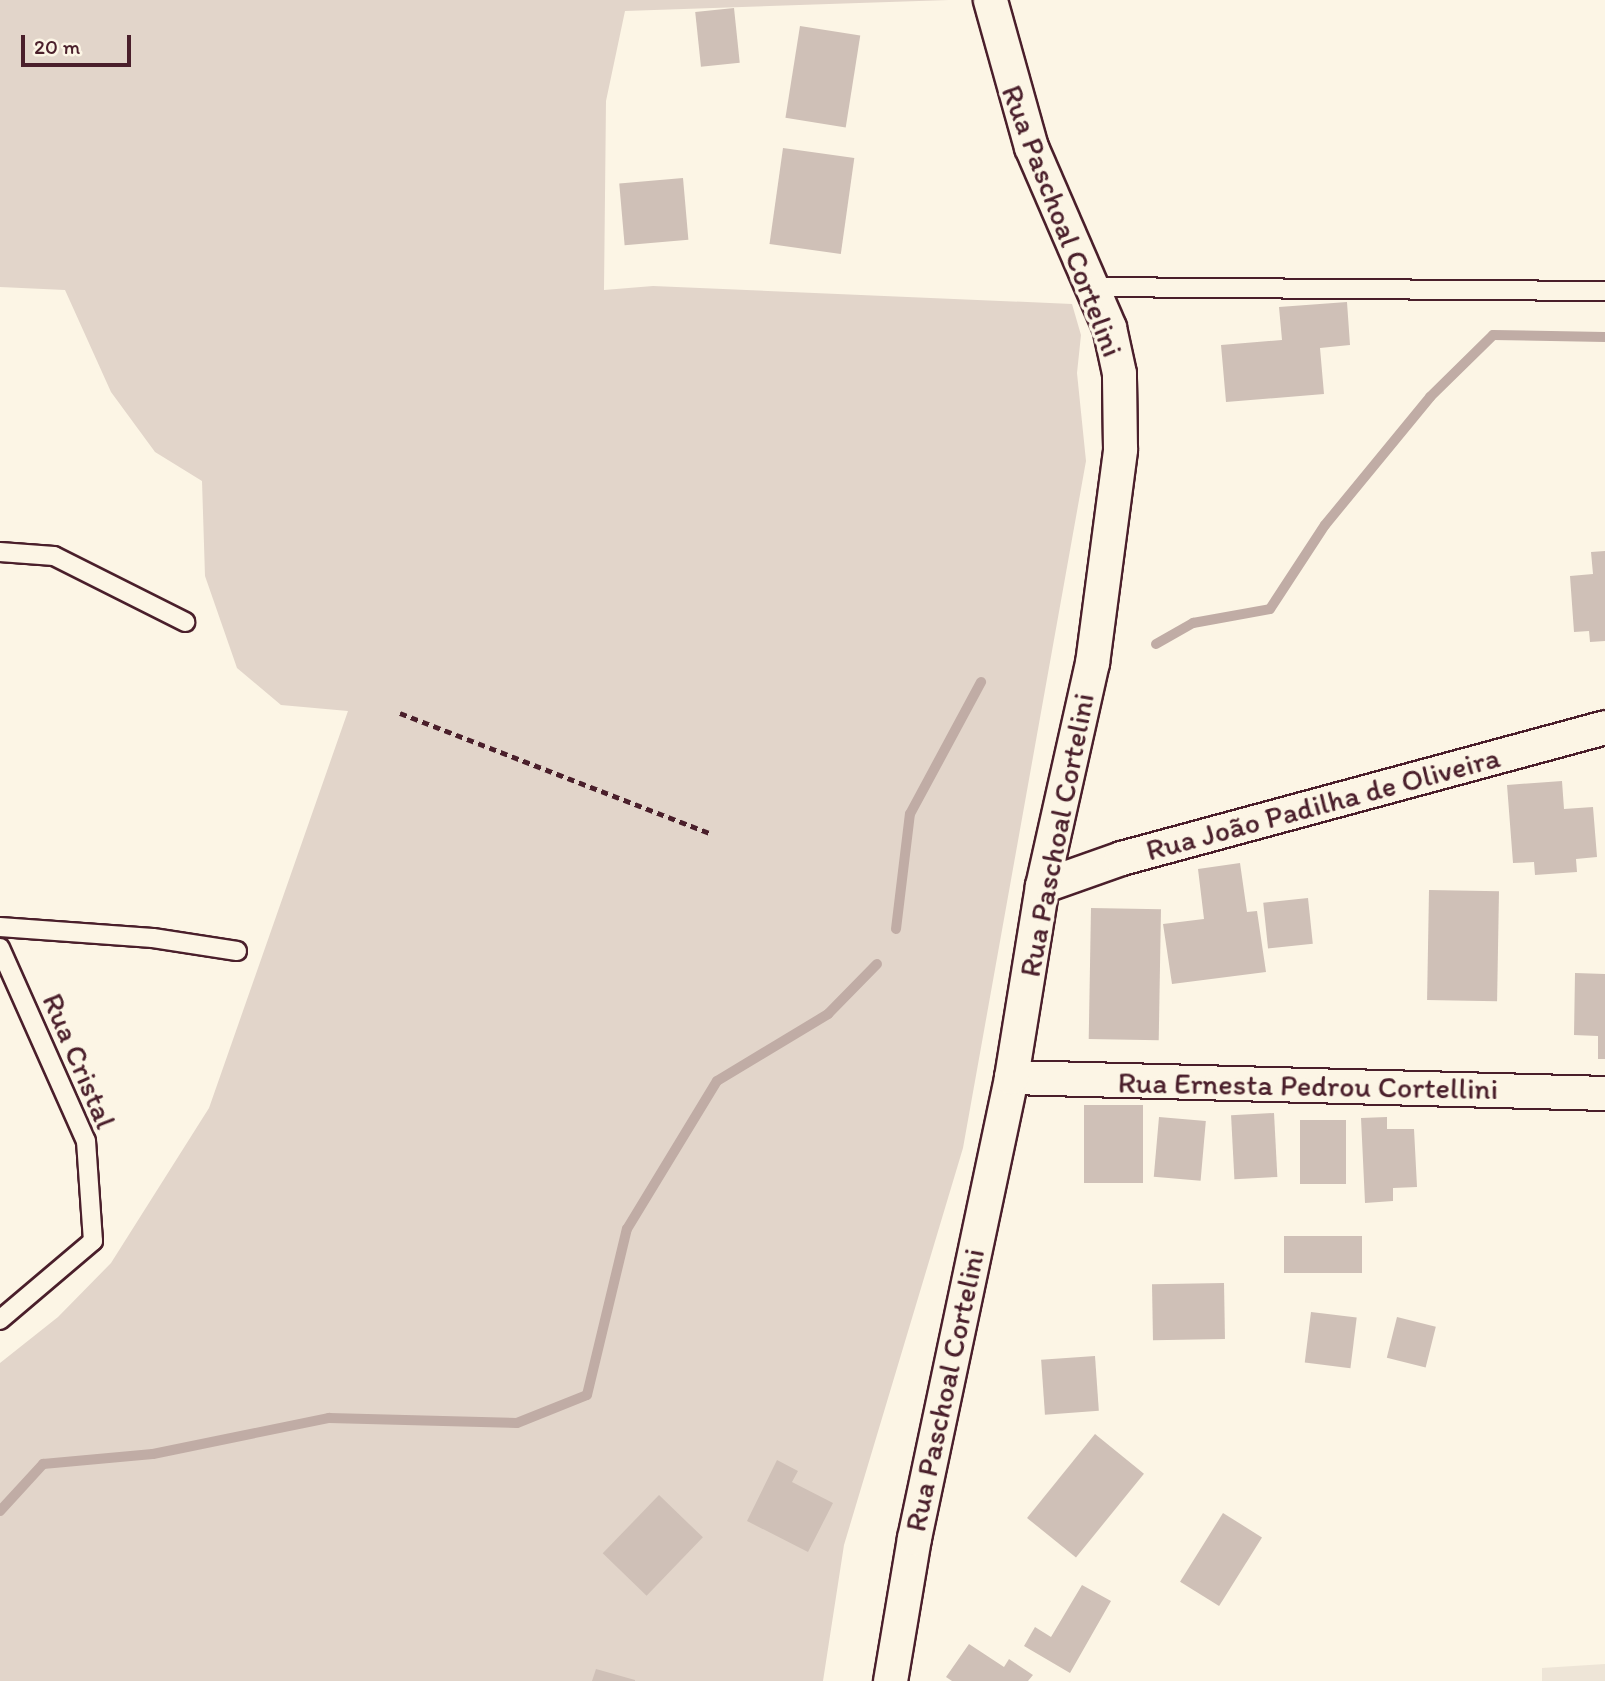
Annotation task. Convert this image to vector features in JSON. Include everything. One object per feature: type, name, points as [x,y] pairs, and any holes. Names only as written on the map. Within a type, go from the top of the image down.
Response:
[{"type":"street","name":"Rua Paschoal Cortelini","points":[[890,1681],[906,1576],[1012,1077],[1042,886],[1092,663],[1120,449],[1119,373],[1109,327],[1031,147],[990,0]]},
{"type":"street","name":"Rua João Padilha de Oliveira","points":[[1042,886],[1121,858],[1605,727]]},
{"type":"street","name":"Rua Ernesta Pedrou Cortellini","points":[[1012,1077],[1605,1093]]},
{"type":"lane","points":[[1091,287],[1605,291]]},
{"type":"lane","points":[[0,552],[54,556],[185,622]]},
{"type":"lane","points":[[0,927],[153,939],[237,951]]},
{"type":"lane","name":"Rua Cristal","points":[[0,948],[86,1141],[93,1241],[0,1320]]},
{"type":"path","points":[[400,713],[710,833]]},
{"type":"shaded area","points":[[0,0],[949,0],[625,11],[606,101],[604,290],[653,286],[1072,304],[1081,335],[1077,373],[1086,461],[963,1148],[844,1545],[823,1681],[0,1681],[0,1363],[58,1317],[111,1263],[209,1108],[348,711],[281,705],[237,668],[205,576],[202,481],[155,452],[111,392],[65,290],[0,287]]},
{"type":"shaded area","points":[[1605,1664],[1605,1681],[1542,1681],[1542,1668]]},
{"type":"building","points":[[734,8],[740,63],[701,67],[695,12]]},
{"type":"building","points":[[800,26],[860,36],[846,127],[785,118]]},
{"type":"building","points":[[783,148],[854,158],[841,254],[770,244]]},
{"type":"building","points":[[683,178],[688,240],[625,245],[619,184]]},
{"type":"building","points":[[1347,302],[1350,345],[1320,348],[1324,394],[1226,402],[1221,345],[1282,340],[1279,307]]},
{"type":"building","points":[[1605,551],[1605,641],[1590,642],[1589,631],[1574,632],[1570,576],[1593,574],[1591,552]]},
{"type":"building","points":[[1562,781],[1564,809],[1593,807],[1597,857],[1576,859],[1577,872],[1535,875],[1534,862],[1513,863],[1507,785]]},
{"type":"building","points":[[1240,863],[1247,912],[1257,911],[1266,972],[1172,984],[1163,924],[1204,919],[1198,869]]},
{"type":"building","points":[[1429,890],[1499,891],[1497,1001],[1427,1000]]},
{"type":"building","points":[[1308,898],[1313,944],[1268,948],[1263,903]]},
{"type":"building","points":[[1091,908],[1161,909],[1159,1040],[1089,1039]]},
{"type":"building","points":[[1575,973],[1605,974],[1605,1059],[1598,1059],[1598,1036],[1574,1035]]},
{"type":"building","points":[[1084,1105],[1143,1105],[1143,1183],[1084,1183]]},
{"type":"building","points":[[1274,1113],[1277,1177],[1234,1179],[1231,1115]]},
{"type":"building","points":[[1159,1117],[1206,1121],[1201,1181],[1154,1177]]},
{"type":"building","points":[[1387,1117],[1387,1129],[1414,1129],[1417,1187],[1393,1188],[1393,1201],[1365,1203],[1361,1118]]},
{"type":"building","points":[[1300,1120],[1346,1120],[1346,1184],[1300,1184]]},
{"type":"building","points":[[1284,1236],[1362,1236],[1362,1273],[1284,1273]]},
{"type":"building","points":[[1224,1283],[1225,1339],[1153,1340],[1152,1284]]},
{"type":"building","points":[[1311,1312],[1357,1318],[1350,1368],[1305,1363]]},
{"type":"building","points":[[1397,1317],[1436,1327],[1426,1367],[1387,1358]]},
{"type":"building","points":[[1095,1356],[1099,1411],[1045,1415],[1041,1360]]},
{"type":"building","points":[[1095,1434],[1144,1474],[1076,1558],[1027,1518]]},
{"type":"building","points":[[777,1460],[798,1471],[792,1482],[833,1503],[808,1552],[747,1521]]},
{"type":"building","points":[[659,1495],[703,1537],[647,1596],[603,1553]]},
{"type":"building","points":[[1223,1513],[1262,1537],[1219,1606],[1180,1582]]},
{"type":"building","points":[[1082,1585],[1111,1601],[1070,1673],[1024,1646],[1035,1627],[1051,1637]]},
{"type":"building","points":[[969,1644],[1004,1667],[1009,1659],[1033,1675],[1028,1681],[952,1681],[946,1677]]},
{"type":"building","points":[[596,1669],[635,1680],[635,1681],[592,1681]]},
{"type":"waterway","points":[[1156,644],[1193,623],[1270,609],[1325,525],[1430,397],[1493,335],[1605,337]]},
{"type":"waterway","points":[[896,929],[910,814],[981,682]]},
{"type":"waterway","points":[[0,1511],[43,1464],[153,1454],[329,1418],[517,1423],[587,1395],[627,1229],[717,1081],[828,1014],[877,964]]}]
